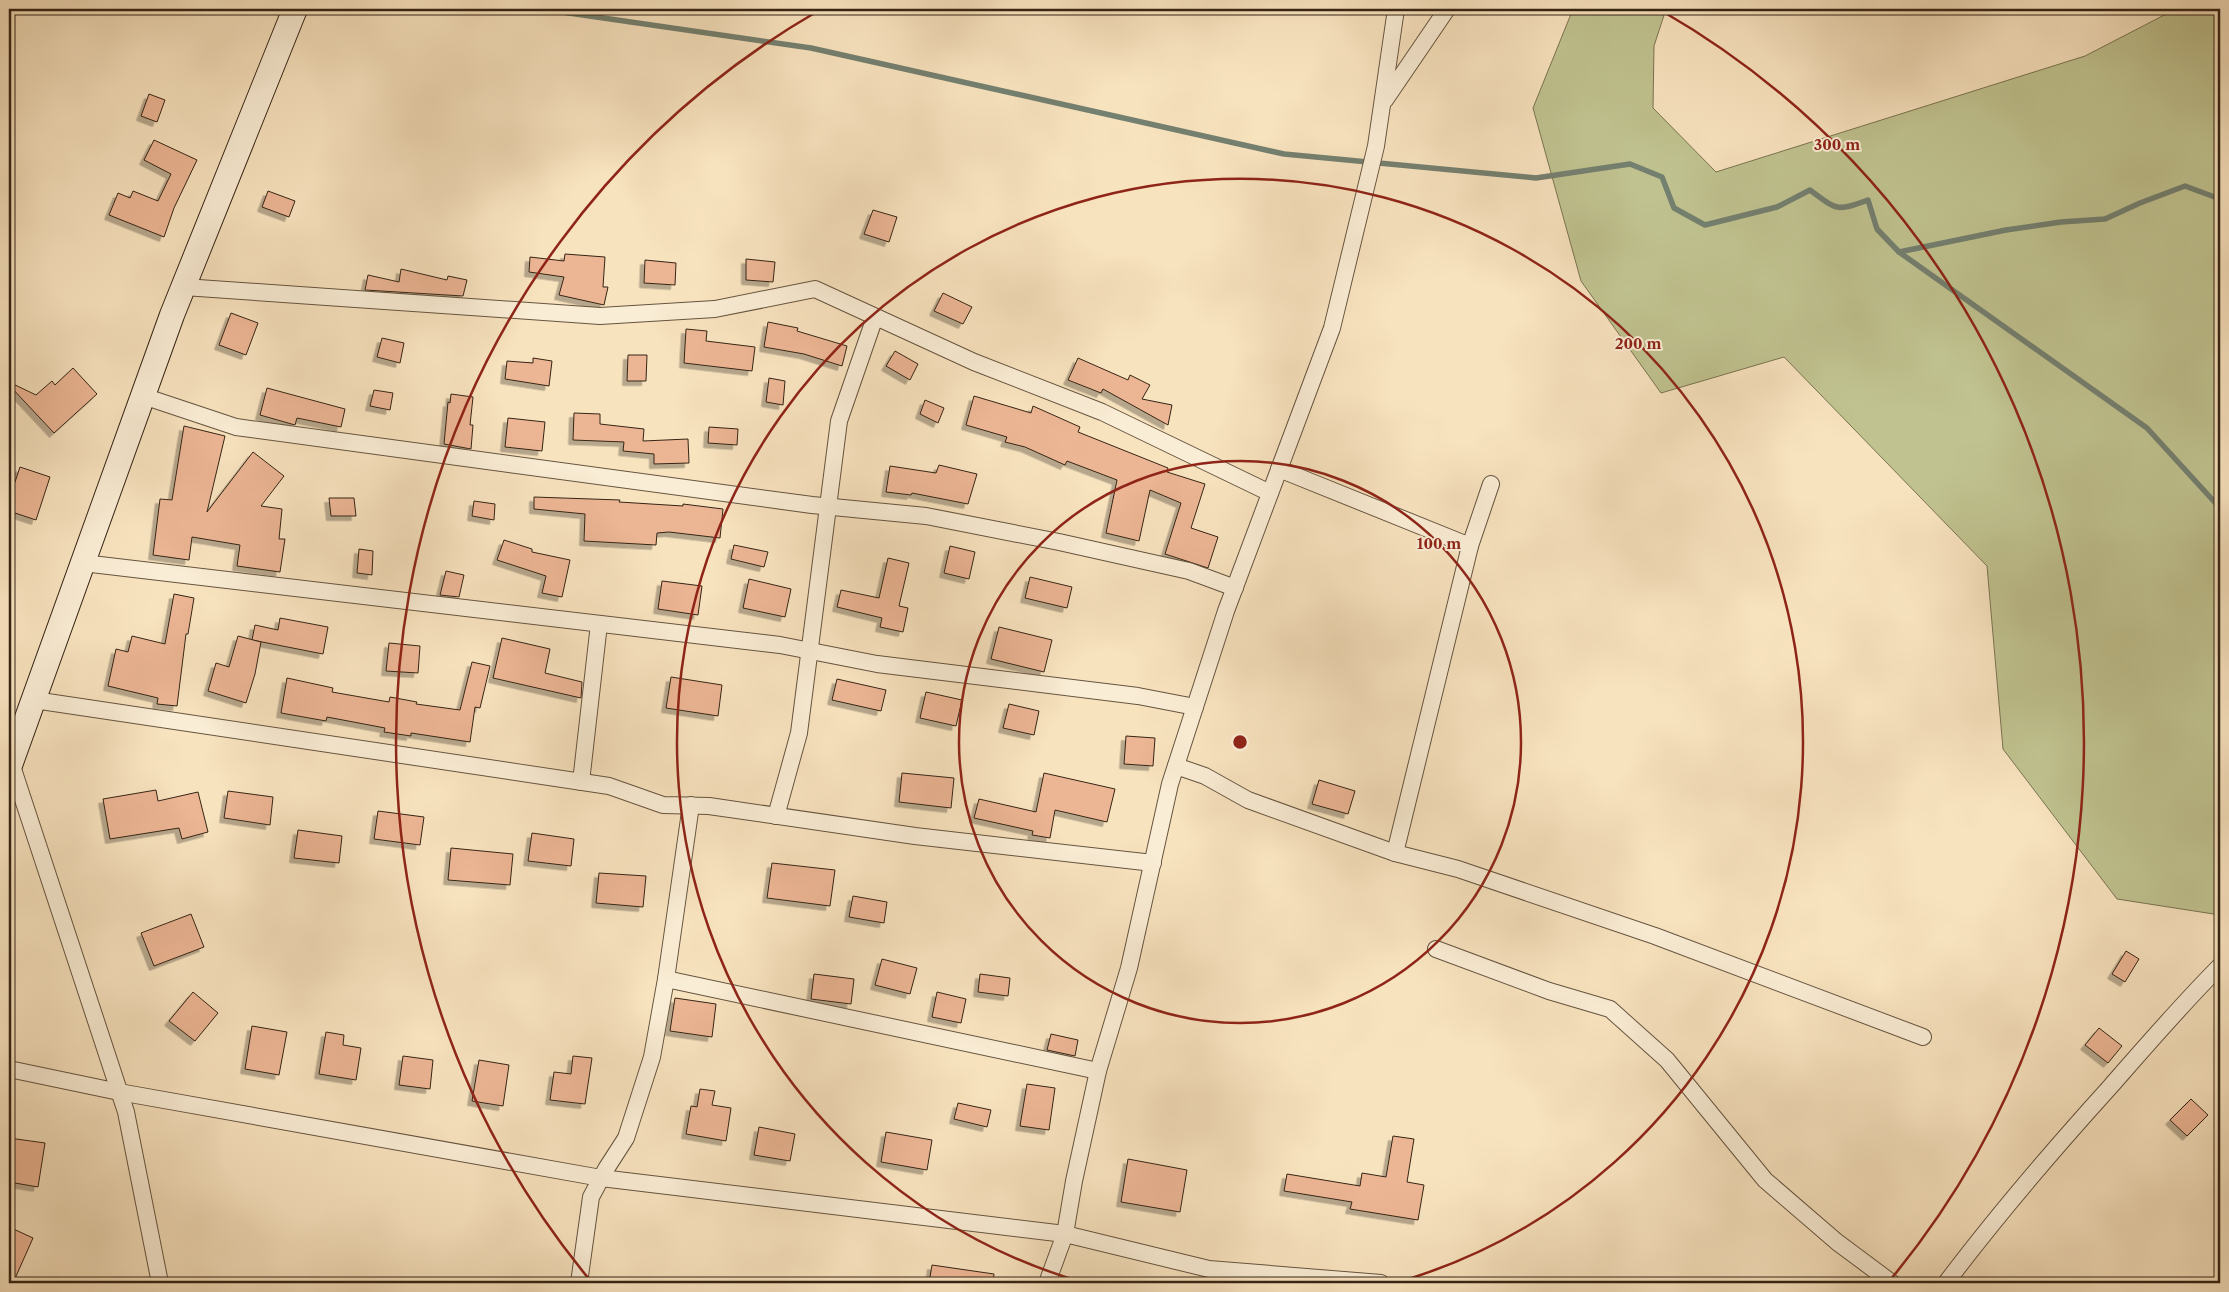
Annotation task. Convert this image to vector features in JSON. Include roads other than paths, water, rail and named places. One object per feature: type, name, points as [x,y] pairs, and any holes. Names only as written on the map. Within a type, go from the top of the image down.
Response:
[{"type":"street","points":[[160,1283],[126,1112],[10,766],[184,287],[295,9]]},
{"type":"street","points":[[1047,1283],[1065,1234],[1074,1181],[1098,1071],[1129,968],[1170,784],[1234,588],[1332,328],[1376,146],[1396,9]]},
{"type":"street","points":[[1382,104],[1447,9]]},
{"type":"street","points":[[184,287],[600,316],[715,309],[815,289],[974,362],[1102,412],[1270,493]]},
{"type":"street","points":[[776,816],[799,733],[839,422],[874,317]]},
{"type":"street","points":[[143,396],[236,427],[829,507],[926,516],[1059,542],[1189,571],[1234,588]]},
{"type":"street","points":[[1279,469],[1470,546]]},
{"type":"street","points":[[1395,853],[1470,546],[1491,484]]},
{"type":"street","points":[[83,563],[780,645],[877,664],[1138,696],[1195,708]]},
{"type":"street","points":[[581,782],[599,624]]},
{"type":"street","points":[[34,700],[609,786],[663,805],[709,806],[915,836],[1153,863]]},
{"type":"street","points":[[1176,766],[1205,776],[1248,800],[1395,853],[1458,869],[1637,930],[1923,1037]]},
{"type":"street","points":[[578,1283],[591,1197],[626,1138],[652,1057],[666,980],[691,805]]},
{"type":"street","points":[[1436,949],[1549,991],[1610,1009],[1667,1060],[1765,1180],[1837,1242],[1892,1283]]},
{"type":"street","points":[[1946,1283],[1972,1248],[2060,1142],[2193,993],[2220,966]]},
{"type":"street","points":[[666,980],[1098,1071]]},
{"type":"street","points":[[9,1069],[119,1092],[601,1178],[1065,1234],[1209,1269],[1381,1283]]},
{"type":"waterway","points":[[541,9],[811,48],[1284,154],[1536,178],[1630,164],[1662,177],[1674,208],[1705,225],[1777,207],[1810,190],[1826,202],[1837,207],[1849,206],[1868,200],[1877,229],[1899,252],[2006,230],[2061,222],[2105,219],[2185,186],[2220,199]]},
{"type":"waterway","points":[[1899,252],[2147,428],[2220,508]]}]
